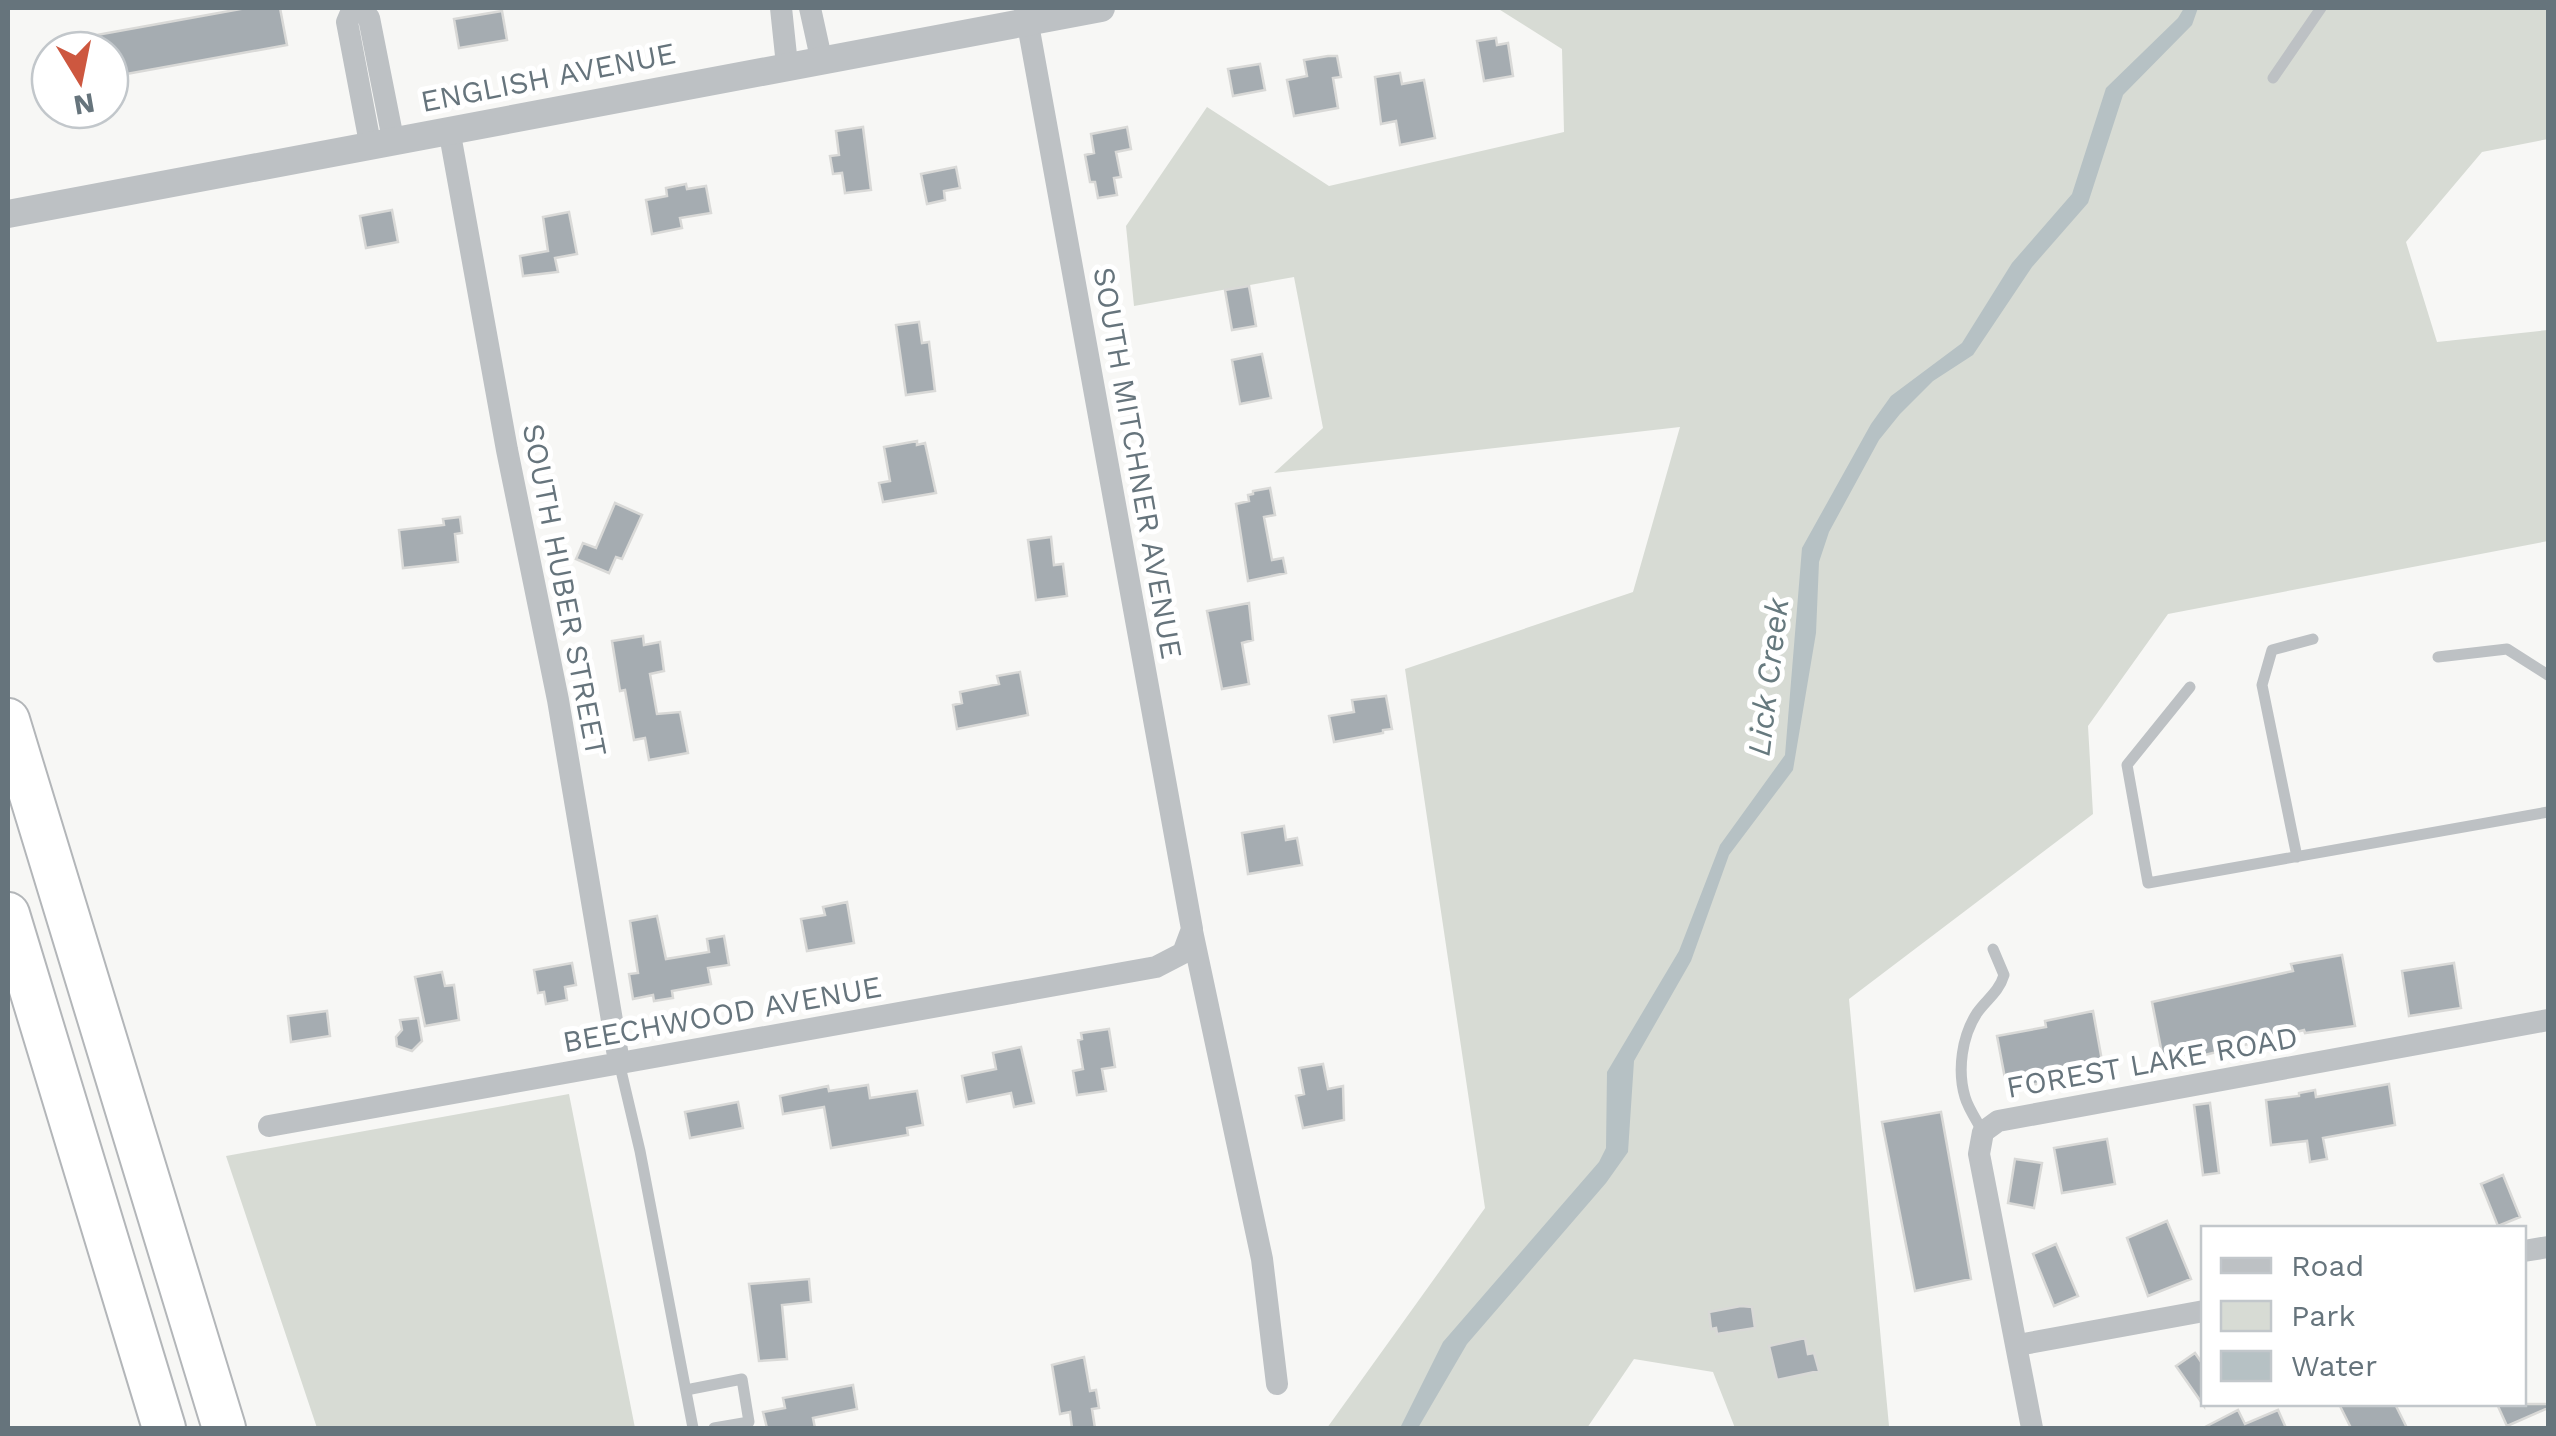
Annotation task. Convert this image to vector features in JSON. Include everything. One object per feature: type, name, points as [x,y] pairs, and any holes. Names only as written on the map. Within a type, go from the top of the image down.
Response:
[{"type":"highway","points":[[8,720],[224,1428]]},
{"type":"highway","points":[[8,914],[164,1428]]},
{"type":"street","points":[[356,8],[369,18],[382,141]]},
{"type":"street","points":[[781,8],[787,65]]},
{"type":"street","points":[[810,8],[822,58]]},
{"type":"street","name":"ENGLISH AVENUE","points":[[8,214],[787,65],[1026,14],[1101,8]]},
{"type":"street","name":"SOUTH MITCHNER AVENUE","points":[[1026,14],[1192,930],[1262,1259],[1277,1384]]},
{"type":"street","name":"SOUTH HUBER STREET","points":[[449,129],[507,450],[558,700],[619,1062]]},
{"type":"street","name":"BEECHWOOD AVENUE","points":[[270,1126],[1156,967],[1183,953],[1192,930]]},
{"type":"street","name":"FOREST LAKE ROAD","points":[[2032,1428],[1979,1154],[1983,1132],[1998,1121],[2548,1020]]},
{"type":"street","points":[[2018,1345],[2201,1311]]},
{"type":"lane","points":[[2273,78],[2321,8]]},
{"type":"lane","points":[[2297,857],[2262,685],[2272,650],[2312,640]]},
{"type":"lane","points":[[2438,657],[2507,649],[2548,675]]},
{"type":"lane","points":[[2190,687],[2127,765],[2148,883],[2548,812]]},
{"type":"lane","points":[[1983,1132],[1965,1097],[1962,1062],[1965,1039],[1977,1014],[2000,987],[2004,976],[1993,950]]},
{"type":"lane","points":[[619,1062],[693,1428]]},
{"type":"lane","points":[[686,1390],[742,1379],[749,1422],[714,1428]]},
{"type":"green space","points":[[1497,8],[2548,8],[2548,139],[2482,152],[2406,242],[2437,342],[2548,330],[2548,541],[2168,614],[2088,726],[2093,814],[1849,999],[1889,1426],[1735,1428],[1713,1372],[1634,1359],[1587,1428],[1327,1428],[1485,1208],[1405,669],[1633,592],[1680,427],[1274,473],[1323,428],[1294,277],[1134,306],[1126,226],[1207,107],[1329,186],[1564,132],[1562,49]]},
{"type":"green space","points":[[569,1094],[635,1428],[317,1428],[226,1156]]},
{"type":"water","name":"Lick Creek","points":[[2184,8],[2198,8],[2192,25],[2123,95],[2088,203],[2032,267],[1973,355],[1933,381],[1879,440],[1829,532],[1819,562],[1816,633],[1793,770],[1729,855],[1691,961],[1634,1061],[1628,1152],[1606,1183],[1467,1344],[1418,1428],[1400,1428],[1443,1342],[1599,1162],[1606,1148],[1607,1072],[1679,951],[1720,845],[1785,755],[1802,548],[1871,424],[1891,396],[1962,343],[2012,263],[2072,194],[2106,88]]},
{"type":"building","points":[[246,8],[280,8],[287,45],[130,73],[130,30],[124,30]]},
{"type":"building","points":[[502,11],[507,40],[459,48],[454,19]]},
{"type":"building","points":[[1496,38],[1497,45],[1508,43],[1513,76],[1484,81],[1477,41]]},
{"type":"building","points":[[1337,56],[1341,77],[1333,78],[1338,108],[1294,116],[1287,80],[1307,76],[1304,60]]},
{"type":"building","points":[[1260,64],[1265,90],[1233,96],[1228,69]]},
{"type":"building","points":[[1400,73],[1402,84],[1424,80],[1435,138],[1400,145],[1396,121],[1381,124],[1375,77]]},
{"type":"building","points":[[863,127],[871,190],[845,193],[842,173],[833,174],[830,156],[839,155],[836,131]]},
{"type":"building","points":[[1127,127],[1131,149],[1116,152],[1121,177],[1114,178],[1117,195],[1098,198],[1095,182],[1090,182],[1085,155],[1094,153],[1091,134]]},
{"type":"building","points":[[956,167],[960,188],[944,191],[945,200],[927,204],[921,174]]},
{"type":"building","points":[[686,184],[687,189],[706,186],[711,213],[680,218],[682,228],[652,234],[646,200],[667,196],[666,188]]},
{"type":"building","points":[[392,210],[398,242],[366,248],[360,216]]},
{"type":"building","points":[[569,212],[577,254],[555,258],[558,272],[523,276],[520,256],[548,251],[543,217]]},
{"type":"building","points":[[1249,286],[1256,326],[1232,330],[1225,290]]},
{"type":"building","points":[[919,322],[922,343],[929,342],[935,391],[906,395],[896,325]]},
{"type":"building","points":[[1262,354],[1271,398],[1240,404],[1232,360]]},
{"type":"building","points":[[917,441],[917,445],[925,443],[936,493],[883,502],[879,483],[890,481],[884,447]]},
{"type":"building","points":[[1270,488],[1275,515],[1264,517],[1272,560],[1283,558],[1286,573],[1248,581],[1236,504],[1249,501],[1248,495],[1253,491]]},
{"type":"building","points":[[615,503],[642,515],[622,559],[616,557],[609,573],[576,559],[583,543],[596,548]]},
{"type":"building","points":[[460,517],[462,533],[455,534],[458,562],[403,568],[399,530],[444,525],[443,519]]},
{"type":"building","points":[[1051,537],[1054,565],[1063,564],[1067,596],[1036,600],[1028,540]]},
{"type":"building","points":[[1249,603],[1253,640],[1242,643],[1249,684],[1222,689],[1207,611]]},
{"type":"building","points":[[643,636],[644,645],[660,642],[664,671],[650,674],[657,714],[680,712],[688,753],[649,760],[645,738],[634,740],[625,690],[620,691],[612,641]]},
{"type":"building","points":[[1020,672],[1028,715],[957,729],[953,705],[962,703],[960,692],[999,684],[997,676]]},
{"type":"building","points":[[1386,696],[1392,729],[1334,742],[1329,716],[1354,712],[1352,700]]},
{"type":"building","points":[[1284,826],[1286,840],[1297,838],[1302,865],[1248,874],[1242,833]]},
{"type":"building","points":[[847,902],[854,943],[807,951],[801,919],[825,915],[823,907]]},
{"type":"building","points":[[657,916],[666,959],[709,952],[707,939],[724,936],[729,965],[708,968],[711,984],[672,991],[673,998],[654,1001],[653,995],[633,999],[629,974],[638,973],[630,921]]},
{"type":"building","points":[[2342,955],[2355,1026],[2305,1033],[2304,1030],[2201,1056],[2200,1052],[2163,1059],[2152,1002],[2293,971],[2291,964]]},
{"type":"building","points":[[572,963],[576,985],[565,987],[567,1000],[546,1004],[544,992],[538,993],[534,970]]},
{"type":"building","points":[[2454,963],[2461,1008],[2409,1016],[2402,971]]},
{"type":"building","points":[[442,972],[445,986],[454,985],[459,1020],[425,1026],[415,977]]},
{"type":"building","points":[[327,1011],[330,1036],[291,1042],[288,1016]]},
{"type":"building","points":[[2093,1011],[2104,1072],[2007,1089],[1997,1036],[2046,1027],[2045,1021]]},
{"type":"building","points":[[418,1018],[422,1041],[412,1051],[397,1046],[396,1037],[402,1030],[400,1020]]},
{"type":"building","points":[[1109,1029],[1115,1067],[1102,1069],[1106,1091],[1077,1095],[1073,1071],[1083,1069],[1078,1040],[1082,1039],[1081,1033]]},
{"type":"building","points":[[1021,1047],[1034,1103],[1014,1107],[1011,1093],[967,1102],[962,1076],[996,1069],[993,1053]]},
{"type":"building","points":[[1323,1064],[1328,1089],[1343,1086],[1344,1120],[1303,1128],[1296,1096],[1304,1094],[1299,1068]]},
{"type":"building","points":[[2389,1084],[2395,1125],[2323,1138],[2327,1159],[2310,1162],[2307,1141],[2271,1145],[2266,1100],[2315,1090],[2316,1097]]},
{"type":"building","points":[[868,1085],[870,1098],[917,1091],[923,1125],[907,1128],[908,1135],[831,1148],[824,1107],[783,1114],[780,1096],[828,1086],[829,1091]]},
{"type":"building","points":[[738,1102],[743,1128],[690,1138],[685,1112]]},
{"type":"building","points":[[2210,1103],[2219,1173],[2203,1175],[2194,1105]]},
{"type":"building","points":[[1941,1112],[1971,1279],[1915,1291],[1882,1122]]},
{"type":"building","points":[[2107,1139],[2115,1184],[2062,1193],[2054,1148]]},
{"type":"building","points":[[2015,1159],[2042,1163],[2034,1208],[2008,1203]]},
{"type":"building","points":[[2503,1175],[2520,1217],[2498,1226],[2481,1184]]},
{"type":"building","points":[[2167,1221],[2191,1279],[2148,1296],[2127,1238]]},
{"type":"building","points":[[2056,1244],[2078,1296],[2054,1306],[2033,1254]]},
{"type":"building","points":[[809,1279],[811,1302],[782,1305],[787,1359],[759,1361],[749,1284]]},
{"type":"building","points":[[1752,1307],[1755,1328],[1717,1334],[1716,1328],[1711,1329],[1709,1312]]},
{"type":"building","points":[[1805,1338],[1808,1354],[1814,1353],[1819,1371],[1777,1380],[1769,1346]]},
{"type":"building","points":[[2195,1353],[2201,1362],[2201,1402],[2176,1366]]},
{"type":"building","points":[[1084,1357],[1090,1391],[1096,1390],[1099,1408],[1092,1409],[1095,1428],[1072,1428],[1070,1412],[1060,1414],[1052,1365]]},
{"type":"building","points":[[853,1385],[857,1409],[813,1418],[815,1428],[767,1428],[763,1412],[785,1408],[783,1398]]},
{"type":"building","points":[[2548,1404],[2548,1408],[2507,1426],[2498,1406]]},
{"type":"building","points":[[2340,1406],[2396,1406],[2407,1428],[2351,1428]]},
{"type":"building","points":[[2238,1410],[2245,1424],[2278,1410],[2286,1428],[2203,1428]]}]
